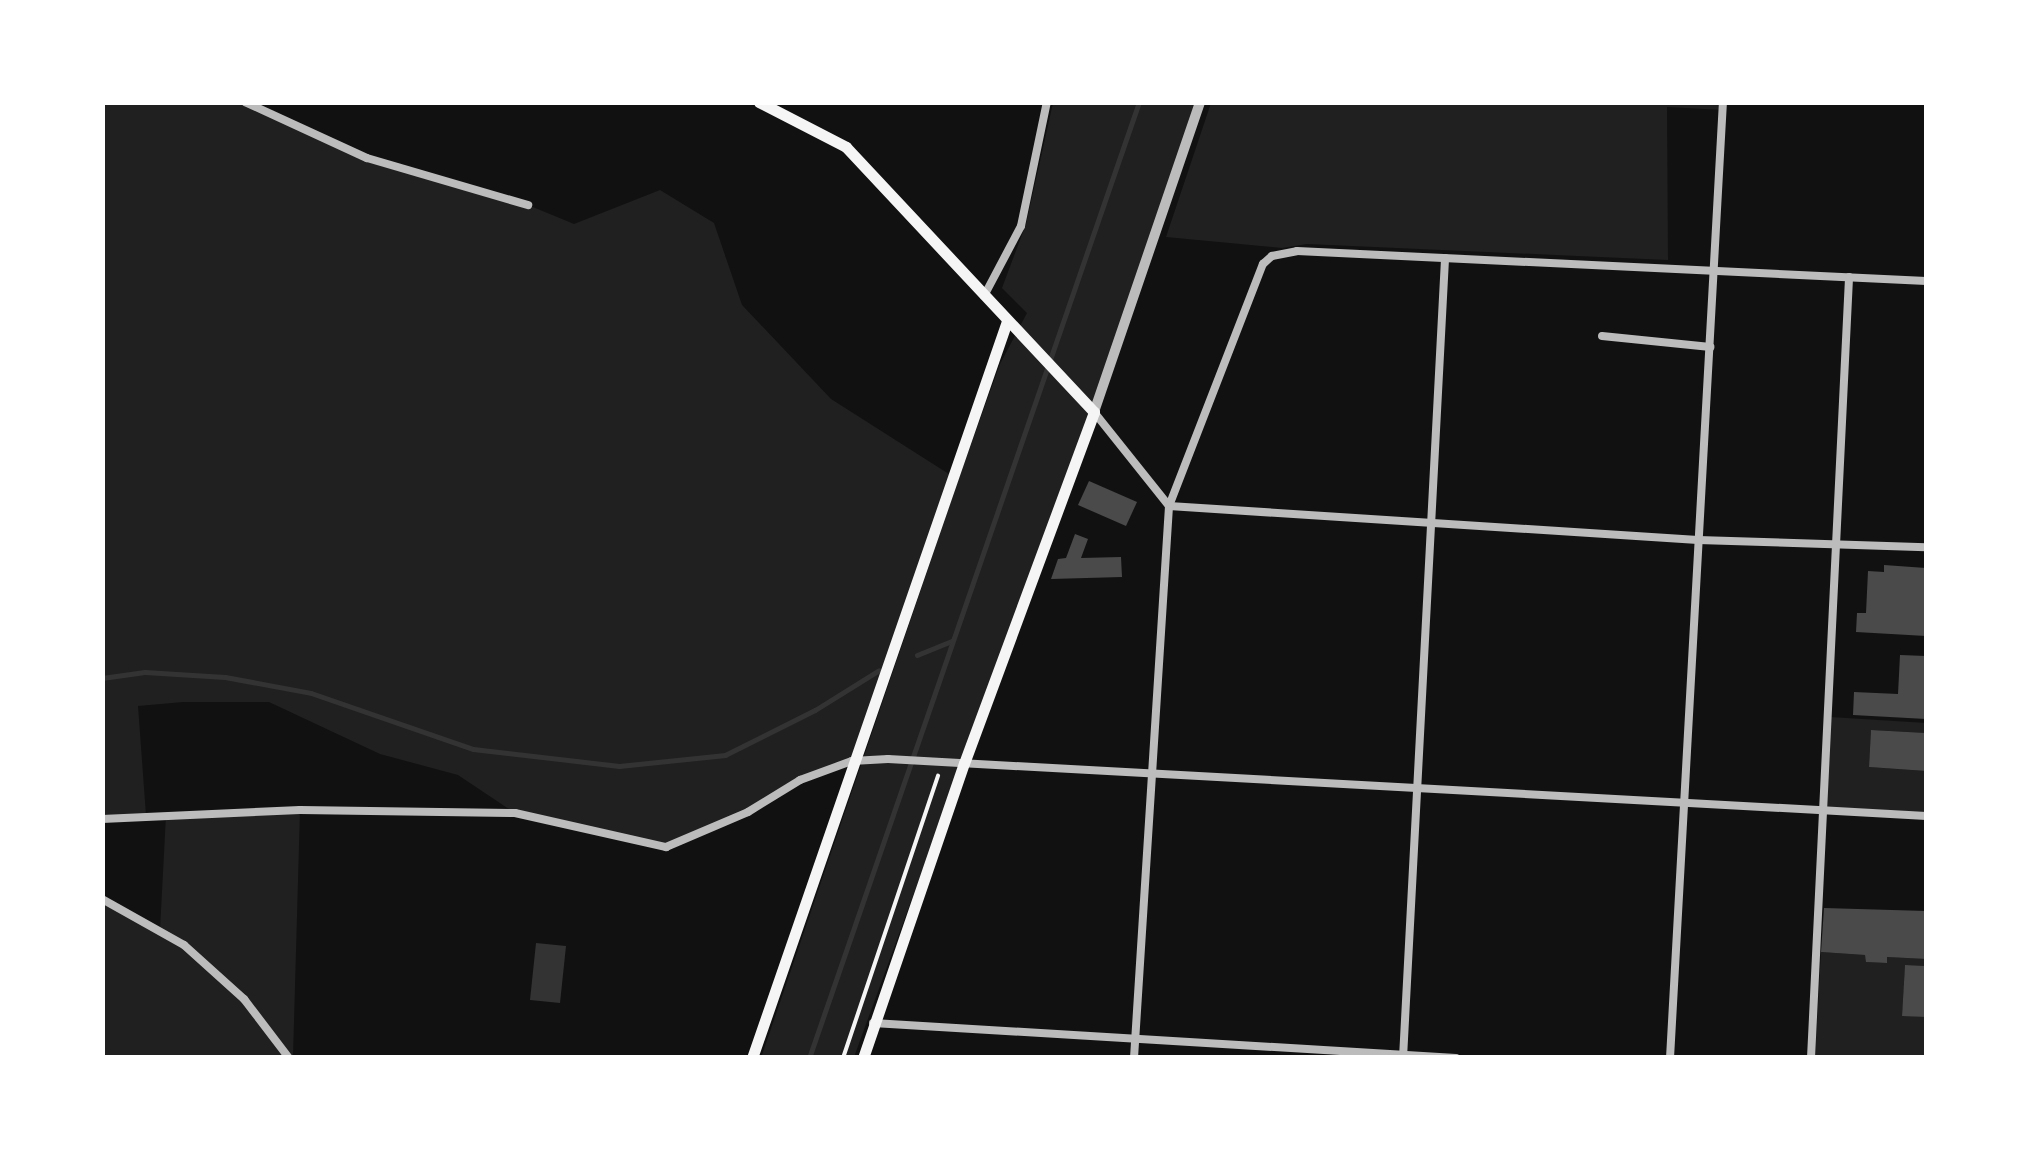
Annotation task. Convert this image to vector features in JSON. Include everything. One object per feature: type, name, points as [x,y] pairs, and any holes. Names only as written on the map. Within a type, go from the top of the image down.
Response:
[{"type":"main road","points":[[759,102],[846,147],[1094,412],[964,763],[863,1058]]},
{"type":"main road","points":[[752,1058],[1007,321]]},
{"type":"street","points":[[245,102],[367,158],[528,205]]},
{"type":"street","points":[[984,296],[1021,226],[1048,102]]},
{"type":"street","points":[[1200,102],[1094,412],[1169,506],[1698,540],[1926,547]]},
{"type":"street","points":[[1670,1058],[1681,803],[1716,270],[1723,102]]},
{"type":"street","points":[[1134,1058],[1169,506],[1258,275],[1272,256],[1298,251],[1926,281]]},
{"type":"street","points":[[1403,1056],[1445,258]]},
{"type":"street","points":[[1811,1058],[1850,277]]},
{"type":"street","points":[[1602,336],[1710,346]]},
{"type":"street","points":[[102,819],[300,810],[515,813],[556,818],[645,846],[666,846],[748,812],[800,780],[852,762],[888,760],[1926,816]]},
{"type":"street","points":[[102,899],[184,946],[244,999],[288,1058]]},
{"type":"street","points":[[874,1023],[1456,1058]]},
{"type":"path","points":[[843,1058],[942,762]]},
{"type":"shaded area","points":[[103,103],[245,103],[367,158],[528,205],[574,224],[660,190],[714,223],[742,305],[831,399],[952,476],[852,761],[800,780],[748,812],[666,847],[515,813],[458,775],[380,754],[269,702],[183,702],[138,706],[146,815],[103,819]]},
{"type":"shaded area","points":[[1053,103],[1196,103],[1090,412],[854,1057],[761,1058],[960,475],[1000,364],[1027,313],[1002,288],[1026,224]]},
{"type":"shaded area","points":[[1211,103],[1723,103],[1723,110],[1667,107],[1668,260],[1307,244],[1282,248],[1166,237]]},
{"type":"shaded area","points":[[1830,717],[1926,723],[1926,733],[1871,730],[1869,767],[1925,771],[1926,757],[1926,812],[1825,807]]},
{"type":"shaded area","points":[[300,810],[293,1057],[103,1057],[102,899],[160,930],[166,815]]},
{"type":"shaded area","points":[[536,943],[566,946],[560,1003],[530,1000]]},
{"type":"shaded area","points":[[1821,952],[1865,955],[1867,962],[1887,963],[1887,957],[1926,959],[1926,966],[1905,965],[1902,1015],[1926,1017],[1926,1057],[1815,1058]]},
{"type":"building","points":[[1089,481],[1137,502],[1126,526],[1078,505]]},
{"type":"building","points":[[1075,534],[1088,539],[1081,558],[1121,557],[1122,577],[1051,579],[1058,559],[1066,558]]},
{"type":"building","points":[[1884,565],[1926,568],[1926,636],[1856,632],[1857,613],[1866,613],[1868,571],[1884,572]]},
{"type":"building","points":[[1900,655],[1926,656],[1926,719],[1853,715],[1854,692],[1898,694]]},
{"type":"building","points":[[1871,730],[1926,733],[1926,771],[1869,767]]},
{"type":"building","points":[[1824,908],[1926,911],[1926,959],[1887,957],[1887,963],[1866,962],[1865,955],[1821,952]]},
{"type":"building","points":[[1905,965],[1926,966],[1926,1017],[1902,1016]]},
{"type":"waterway","points":[[809,1058],[1139,102]]},
{"type":"waterway","points":[[917,655],[952,641]]},
{"type":"waterway","points":[[102,678],[145,672],[225,677],[311,693],[473,749],[619,766],[725,755],[815,710],[879,670]]}]
